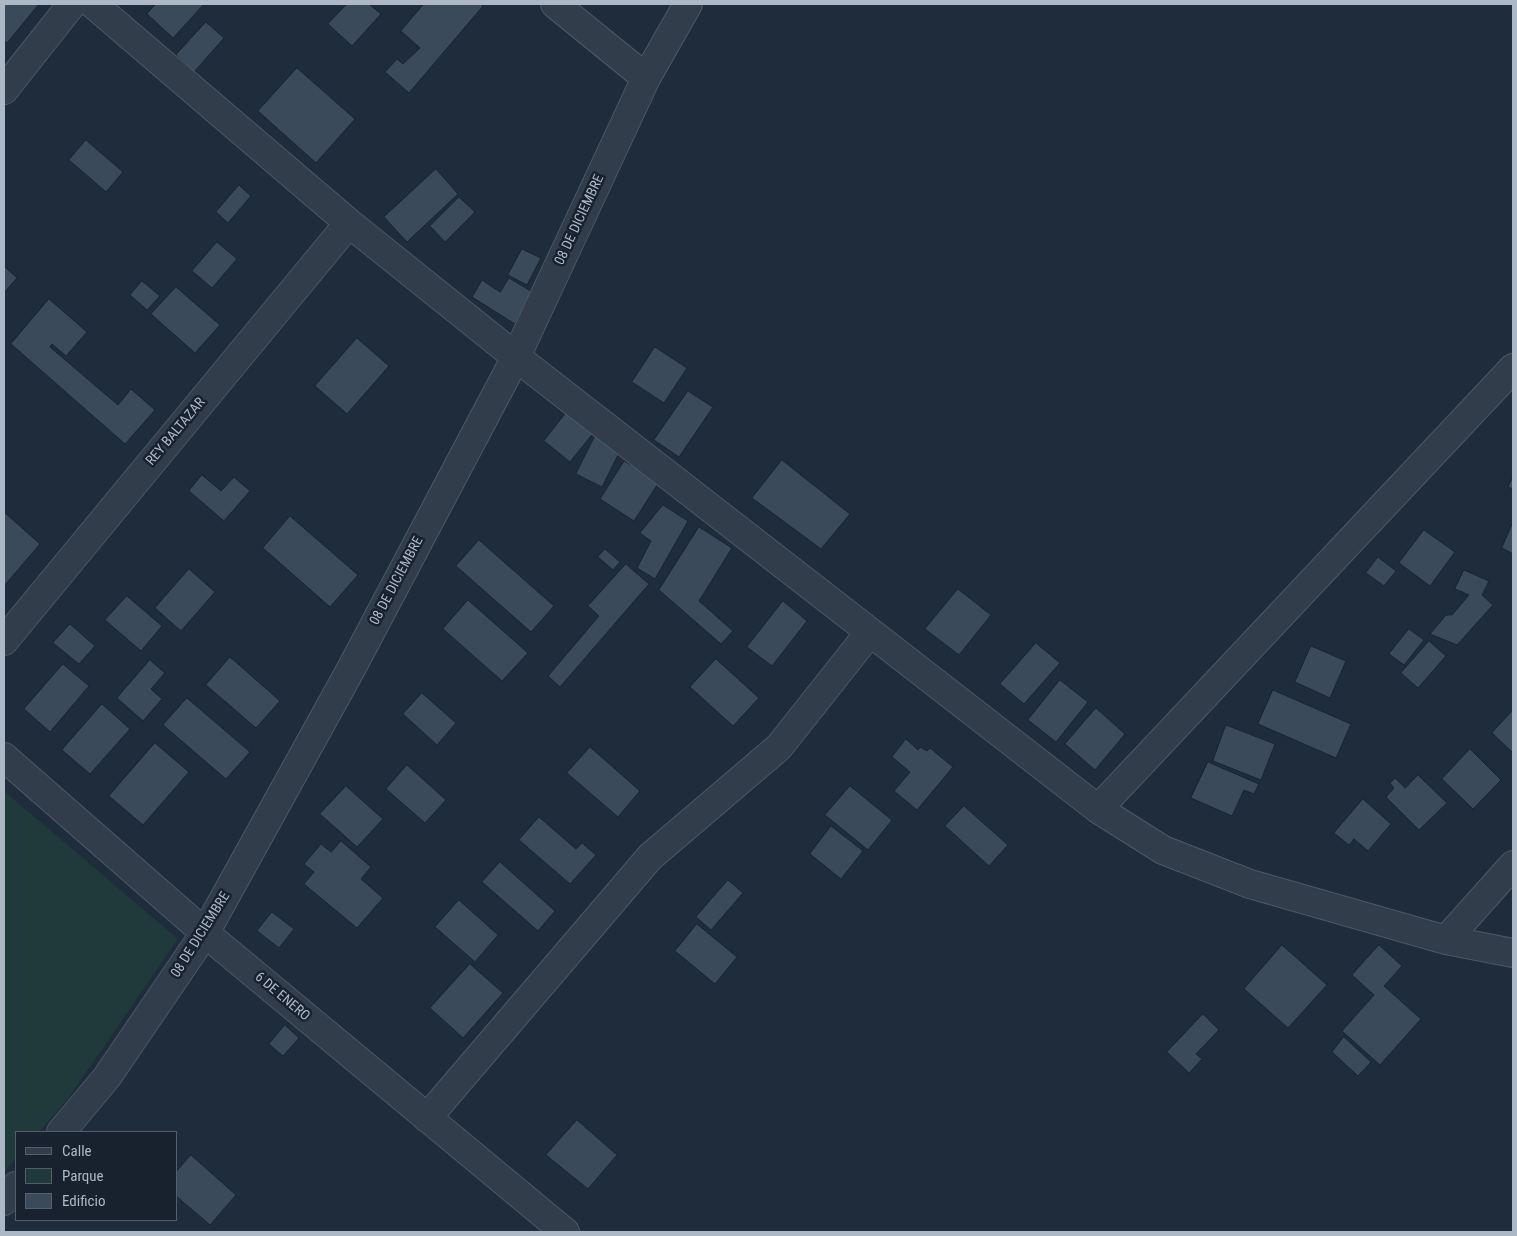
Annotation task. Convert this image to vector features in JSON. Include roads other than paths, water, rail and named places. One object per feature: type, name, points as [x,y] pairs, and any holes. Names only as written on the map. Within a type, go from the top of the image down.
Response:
[{"type":"street","points":[[4,90],[72,4]]},
{"type":"street","points":[[93,4],[348,223],[516,357],[1098,809],[1163,850],[1250,884],[1446,940],[1513,953]]},
{"type":"street","points":[[555,4],[646,78]]},
{"type":"street","name":"08 DE DICIEMBRE","points":[[62,1131],[107,1077],[205,933],[351,669],[516,357],[646,78],[688,4]]},
{"type":"street","name":"REY BALTAZAR","points":[[4,641],[348,223]]},
{"type":"street","points":[[1098,809],[1513,368]]},
{"type":"street","points":[[427,1118],[650,857],[779,747],[870,632]]},
{"type":"street","name":"6 DE ENERO","points":[[4,757],[205,933],[565,1232]]},
{"type":"street","points":[[1446,940],[1513,865]]},
{"type":"street","points":[[4,1201],[15,1187]]}]
